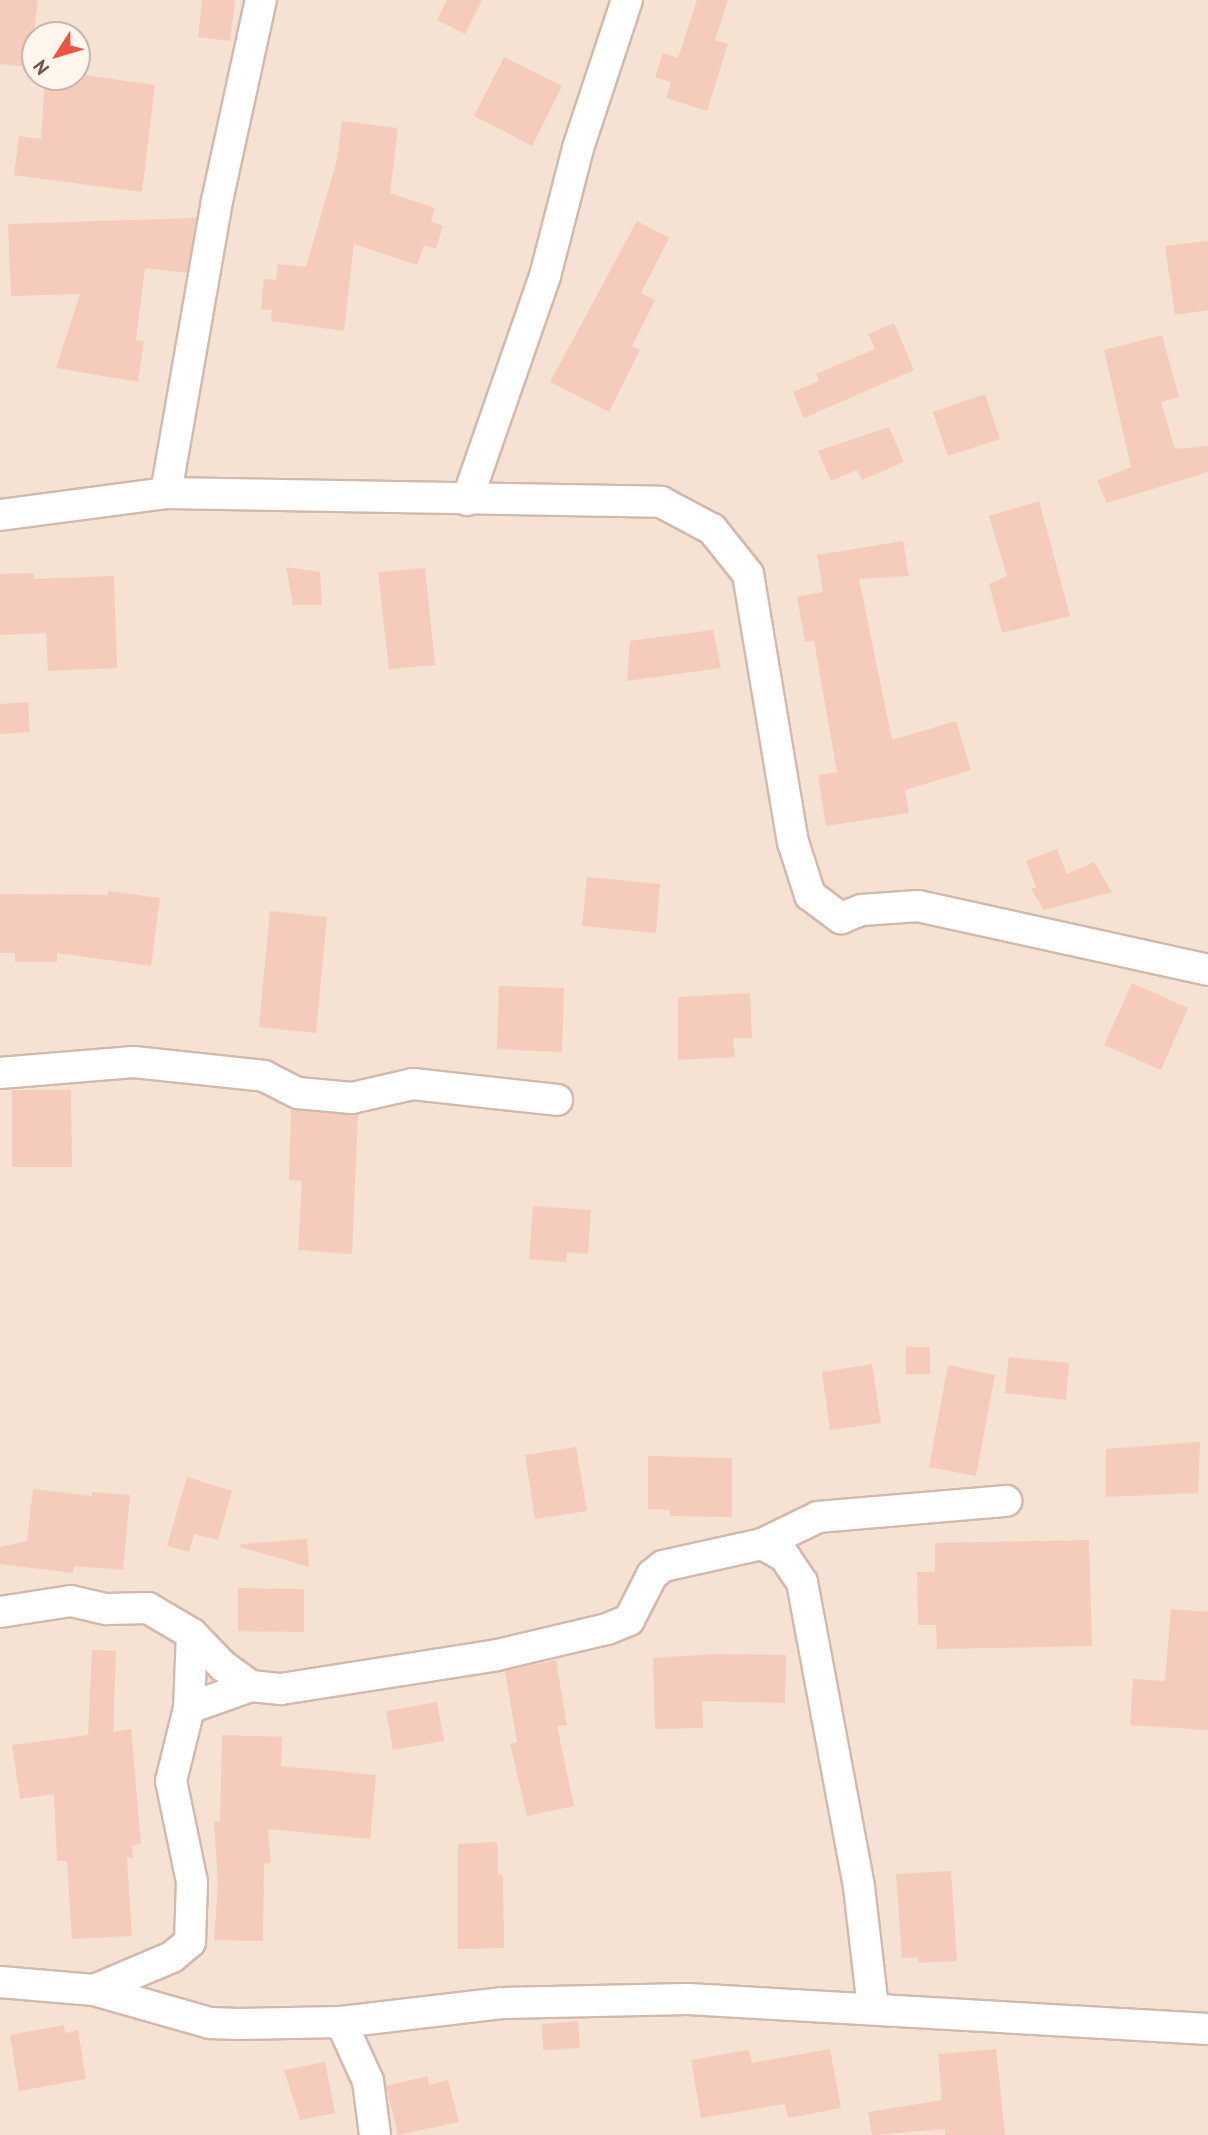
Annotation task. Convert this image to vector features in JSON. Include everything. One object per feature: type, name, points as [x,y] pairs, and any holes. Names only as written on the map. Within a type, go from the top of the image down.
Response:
[{"type":"street","points":[[166,493],[218,201],[261,0]]},
{"type":"street","points":[[467,500],[533,314],[578,148],[626,0]]},
{"type":"street","points":[[0,515],[166,493],[660,502],[712,529],[748,574],[793,842],[810,895],[841,918],[862,910],[918,906],[1208,970]]},
{"type":"street","points":[[0,1073],[134,1062],[264,1076],[298,1093],[352,1098],[413,1084],[557,1100]]},
{"type":"street","points":[[190,1708],[251,1686],[281,1689],[497,1655],[607,1629],[629,1620],[652,1575],[663,1566],[762,1544],[818,1517],[1006,1501]]},
{"type":"street","points":[[762,1544],[785,1558],[802,1581],[859,1887],[873,2008]]},
{"type":"street","points":[[0,1612],[71,1601],[107,1609],[148,1608],[192,1634],[222,1666],[251,1686]]},
{"type":"street","points":[[94,1990],[172,1957],[190,1942],[192,1882],[171,1781],[190,1708],[192,1634]]},
{"type":"street","points":[[0,1982],[94,1990],[211,2023],[341,2022],[502,2003],[688,1999],[1208,2029]]},
{"type":"street","points":[[341,2022],[368,2081],[374,2135]]},
{"type":"shaded area","points":[[0,0],[1208,0],[1208,2135],[0,2135]]},
{"type":"building","points":[[0,0],[38,0],[35,21],[21,21],[21,66],[0,64]]},
{"type":"building","points":[[202,0],[235,0],[230,41],[198,37]]},
{"type":"building","points":[[447,0],[482,0],[465,34],[437,20]]},
{"type":"building","points":[[697,0],[728,0],[715,40],[728,44],[707,111],[666,98],[671,82],[655,77],[663,53],[678,58]]},
{"type":"building","points":[[504,57],[562,86],[532,146],[474,116]]},
{"type":"building","points":[[91,76],[155,85],[142,192],[14,175],[19,136],[41,139],[44,91],[91,91]]},
{"type":"building","points":[[342,121],[398,128],[390,193],[435,208],[431,222],[443,226],[436,249],[424,245],[417,265],[354,244],[344,331],[271,321],[272,310],[261,309],[264,279],[276,280],[278,264],[306,267],[337,160]]},
{"type":"building","points":[[196,218],[187,273],[145,268],[136,340],[144,341],[138,382],[56,368],[80,294],[11,296],[8,224]]},
{"type":"building","points":[[637,221],[669,238],[641,293],[655,300],[632,346],[640,350],[609,412],[550,382]]},
{"type":"building","points":[[1208,241],[1208,310],[1175,315],[1165,246]]},
{"type":"building","points":[[894,323],[914,370],[804,418],[793,392],[819,381],[816,374],[875,349],[868,334]]},
{"type":"building","points":[[1162,335],[1179,397],[1161,402],[1175,449],[1208,446],[1208,472],[1107,503],[1097,481],[1131,467],[1104,350]]},
{"type":"building","points":[[985,394],[1000,439],[948,456],[933,412]]},
{"type":"building","points":[[889,427],[904,462],[862,480],[857,470],[831,481],[818,451]]},
{"type":"building","points":[[1039,501],[1070,616],[1002,633],[989,584],[1007,576],[989,516]]},
{"type":"building","points":[[903,541],[909,576],[859,579],[892,740],[956,721],[971,770],[905,790],[909,813],[826,826],[818,775],[837,772],[814,641],[805,642],[797,597],[823,592],[817,555]]},
{"type":"building","points":[[286,567],[320,572],[322,605],[293,605]]},
{"type":"building","points":[[425,568],[435,665],[389,669],[378,572]]},
{"type":"building","points":[[34,573],[34,579],[114,576],[117,668],[48,671],[46,633],[0,635],[0,574]]},
{"type":"building","points":[[713,630],[721,668],[627,681],[630,641]]},
{"type":"building","points":[[28,702],[30,732],[0,734],[0,704]]},
{"type":"building","points":[[1057,849],[1067,874],[1094,862],[1112,892],[1044,910],[1031,889],[1036,887],[1026,861]]},
{"type":"building","points":[[587,877],[660,884],[656,933],[582,926]]},
{"type":"building","points":[[108,891],[160,898],[151,966],[57,953],[57,962],[15,962],[15,953],[0,953],[0,894],[108,895]]},
{"type":"building","points":[[270,911],[327,917],[316,1033],[259,1027]]},
{"type":"building","points":[[1132,983],[1188,1008],[1161,1070],[1104,1045]]},
{"type":"building","points":[[499,986],[564,988],[562,1052],[497,1049]]},
{"type":"building","points":[[750,993],[752,1038],[733,1038],[735,1057],[678,1060],[678,997]]},
{"type":"building","points":[[12,1090],[71,1090],[72,1167],[12,1167]]},
{"type":"building","points":[[291,1109],[358,1115],[352,1254],[298,1250],[302,1181],[289,1180]]},
{"type":"building","points":[[533,1206],[591,1210],[588,1254],[567,1252],[566,1262],[529,1259]]},
{"type":"building","points":[[906,1347],[930,1347],[930,1374],[906,1374]]},
{"type":"building","points":[[1009,1357],[1069,1363],[1066,1400],[1005,1393]]},
{"type":"building","points":[[872,1364],[881,1423],[830,1430],[822,1372]]},
{"type":"building","points":[[948,1365],[995,1375],[976,1476],[929,1467]]},
{"type":"building","points":[[1200,1442],[1198,1493],[1106,1497],[1106,1449]]},
{"type":"building","points":[[576,1447],[587,1511],[535,1519],[525,1455]]},
{"type":"building","points":[[648,1456],[732,1458],[732,1517],[670,1516],[670,1510],[648,1509]]},
{"type":"building","points":[[187,1477],[232,1491],[218,1540],[194,1534],[189,1552],[167,1546]]},
{"type":"building","points":[[33,1489],[92,1496],[92,1492],[130,1495],[123,1570],[74,1566],[73,1573],[0,1564],[0,1547],[27,1541]]},
{"type":"building","points":[[307,1539],[309,1567],[240,1547],[241,1544]]},
{"type":"building","points":[[1089,1540],[1092,1646],[937,1649],[936,1625],[918,1625],[917,1572],[935,1572],[935,1543]]},
{"type":"building","points":[[238,1588],[304,1589],[304,1632],[238,1631]]},
{"type":"building","points":[[1171,1609],[1208,1612],[1208,1730],[1130,1725],[1133,1679],[1165,1681]]},
{"type":"building","points":[[92,1650],[116,1651],[113,1732],[131,1729],[141,1844],[132,1845],[133,1858],[127,1858],[132,1936],[72,1939],[67,1861],[57,1861],[54,1794],[20,1799],[12,1745],[88,1735]]},
{"type":"building","points":[[716,1654],[786,1655],[785,1703],[702,1701],[703,1728],[655,1729],[653,1658]]},
{"type":"building","points":[[556,1660],[567,1725],[557,1726],[574,1806],[527,1816],[510,1744],[517,1742],[505,1671]]},
{"type":"building","points":[[437,1702],[444,1741],[393,1750],[386,1711]]},
{"type":"building","points":[[222,1735],[282,1737],[281,1766],[376,1775],[370,1839],[268,1829],[271,1863],[264,1864],[263,1941],[214,1940],[218,1885],[214,1821],[220,1821]]},
{"type":"building","points":[[497,1842],[498,1875],[503,1875],[504,1948],[458,1949],[458,1844]]},
{"type":"building","points":[[951,1871],[957,1961],[918,1963],[918,1957],[902,1958],[896,1874]]},
{"type":"building","points":[[578,2021],[580,2048],[543,2050],[542,2024]]},
{"type":"building","points":[[64,2025],[65,2033],[78,2030],[86,2079],[19,2091],[10,2035]]},
{"type":"building","points":[[830,2049],[841,2108],[788,2118],[785,2104],[701,2118],[691,2060],[749,2050],[752,2063]]},
{"type":"building","points":[[996,2049],[1005,2135],[945,2135],[945,2129],[872,2135],[868,2112],[942,2100],[938,2054]]},
{"type":"building","points":[[325,2062],[335,2113],[300,2120],[284,2070]]},
{"type":"building","points":[[428,2076],[429,2085],[448,2080],[459,2122],[398,2135],[386,2086]]}]
